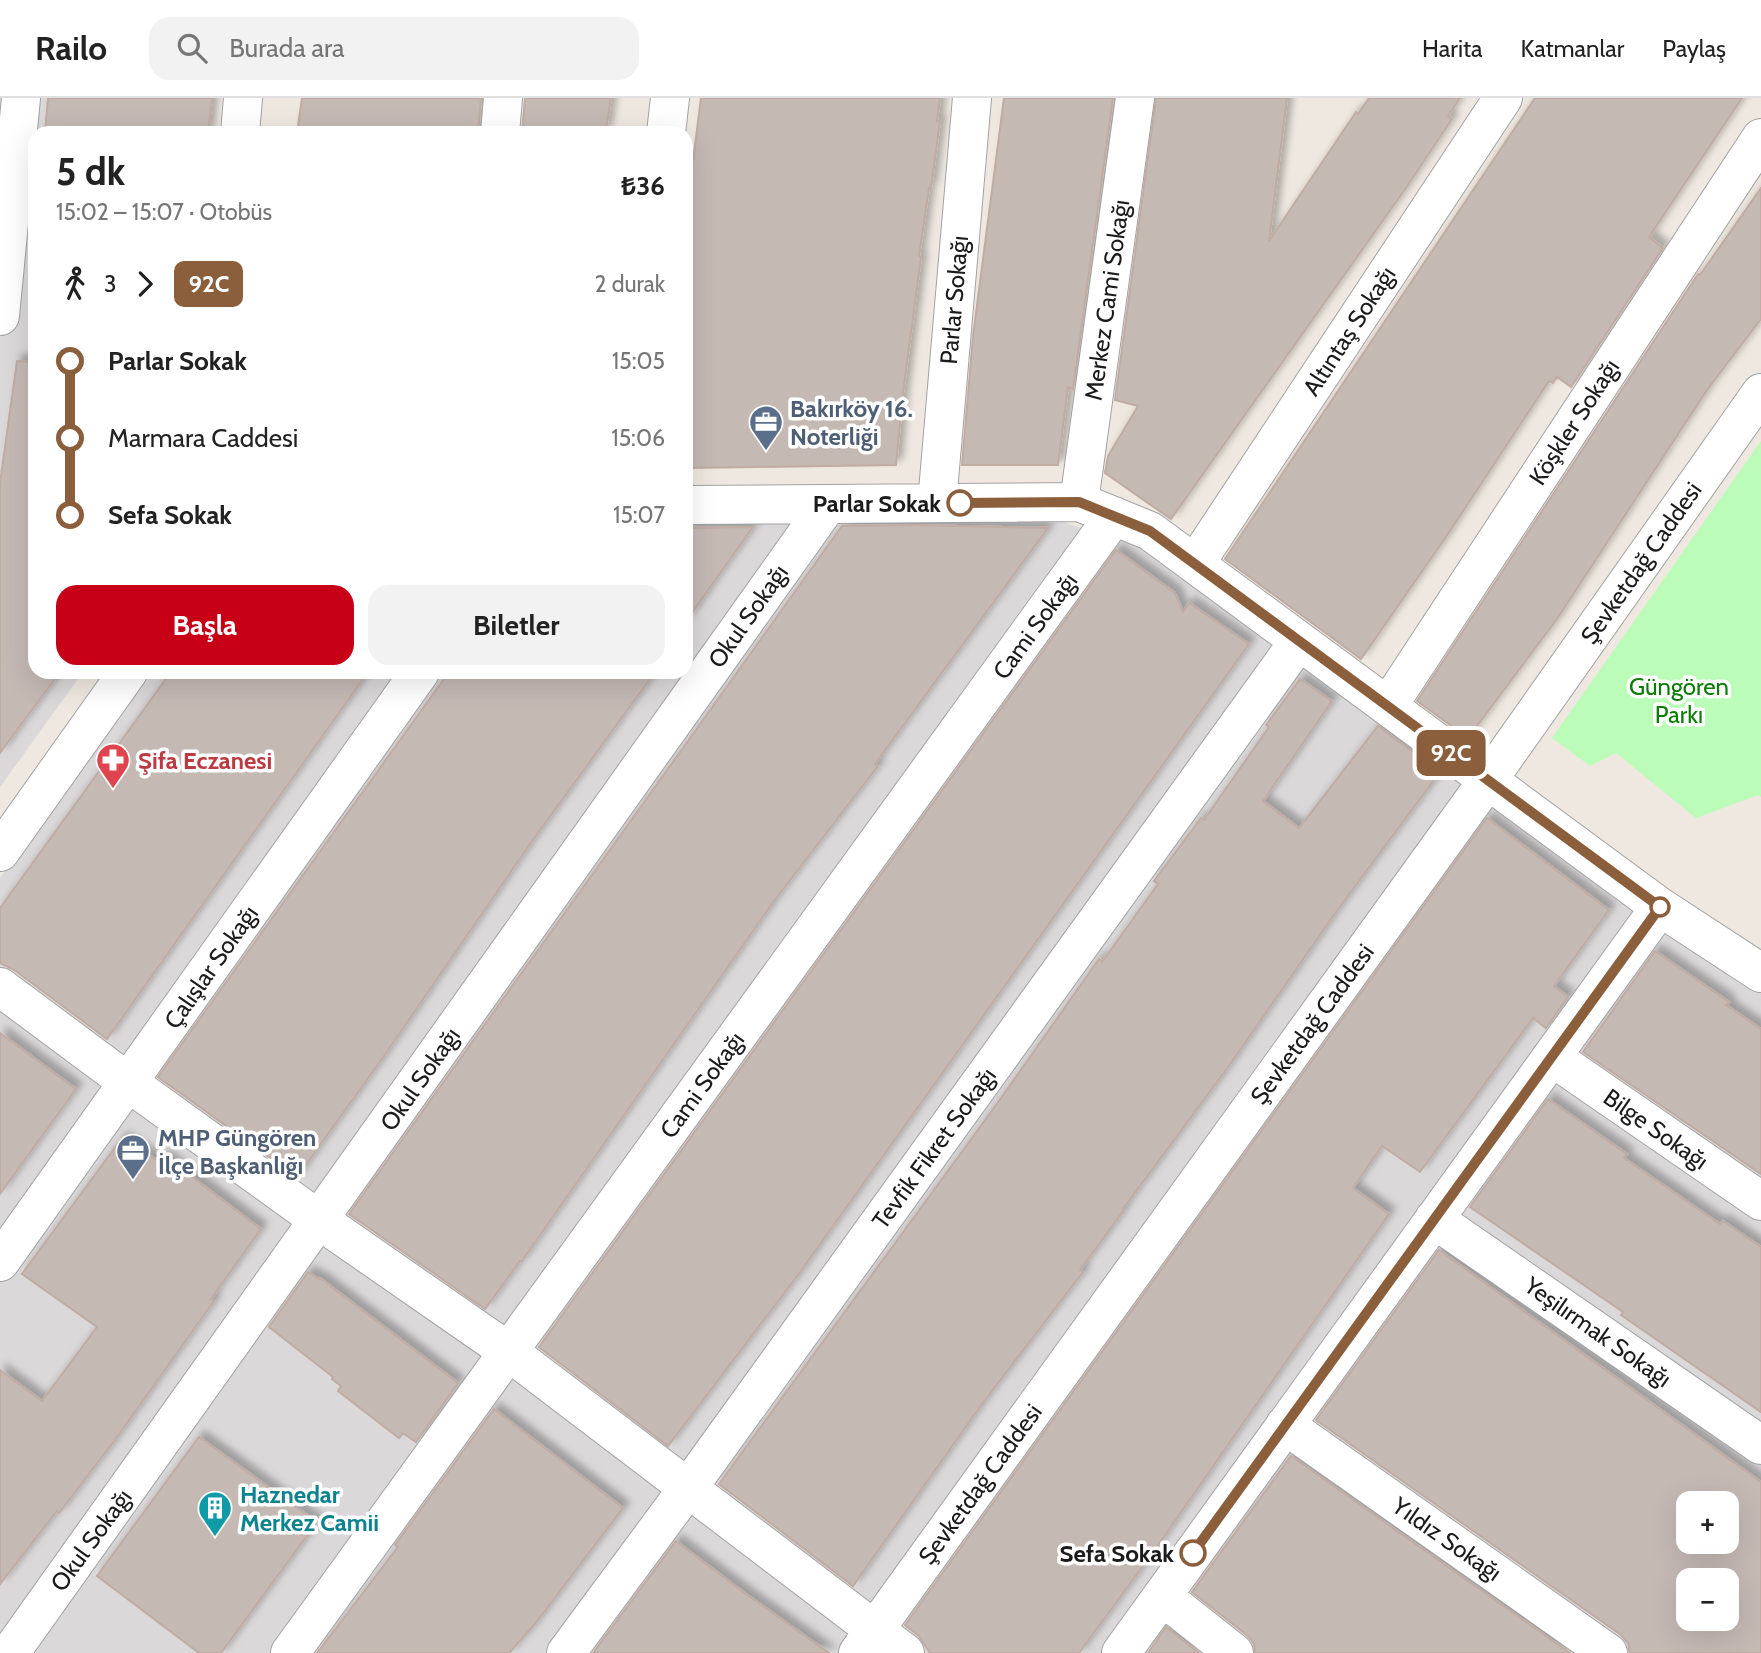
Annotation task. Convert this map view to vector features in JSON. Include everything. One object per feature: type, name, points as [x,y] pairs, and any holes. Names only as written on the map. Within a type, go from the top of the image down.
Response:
[{"type":"street","points":[[0,316],[21,98]]},
{"type":"street","points":[[241,126],[243,98]]},
{"type":"street","points":[[501,126],[503,98]]},
{"type":"street","points":[[667,126],[670,98]]},
{"type":"street","name":"Parlar Sokağı","points":[[937,503],[972,98]]},
{"type":"street","name":"Merkez Cami Sokağı","points":[[1079,502],[1135,98]]},
{"type":"street","name":"Altıntaş Sokağı","points":[[1195,564],[1503,98]]},
{"type":"street","name":"Köşkler Sokağı","points":[[1388,706],[1761,138]]},
{"type":"street","name":"Şevketdağ Caddesi","points":[[866,1642],[1488,780],[1761,393]]},
{"type":"street","points":[[693,505],[1079,502],[1150,531],[1660,907],[1761,973]]},
{"type":"street","name":"Okul Sokağı","points":[[10,1653],[828,504]]},
{"type":"street","name":"Cami Sokağı","points":[[290,1653],[1114,516]]},
{"type":"street","name":"Tevfik Fikret Sokağı","points":[[566,1653],[688,1489],[1299,641]]},
{"type":"street","points":[[0,852],[123,679]]},
{"type":"street","name":"Çalışlar Sokağı","points":[[0,1262],[415,679]]},
{"type":"street","points":[[1121,1653],[1660,907]]},
{"type":"street","points":[[0,987],[319,1220],[509,1352],[688,1489],[866,1642],[905,1653]]},
{"type":"street","name":"Bilge Sokağı","points":[[1552,1057],[1761,1201]]},
{"type":"street","name":"Yeşilırmak Sokağı","points":[[1434,1219],[1761,1445]]},
{"type":"street","name":"Yıldız Sokağı","points":[[1285,1425],[1608,1653]]},
{"type":"street","points":[[1162,1596],[1234,1653]]},
{"type":"shaded area","points":[[0,98],[213,98],[211,126],[28,126],[28,679],[78,679],[0,787]]},
{"type":"shaded area","points":[[1048,517],[1149,550],[1761,989],[1761,1653],[0,1653],[0,878],[148,679],[693,679],[693,524]]},
{"type":"green space","name":"Güngören Parkı","points":[[1761,441],[1761,797],[1758,795],[1696,818],[1616,753],[1590,766],[1552,738]]},
{"type":"building","points":[[48,98],[212,98],[209,126],[46,126]]},
{"type":"building","points":[[302,98],[481,98],[479,126],[298,126]]},
{"type":"building","points":[[525,98],[611,98],[606,126],[523,126]]},
{"type":"building","points":[[701,98],[940,98],[937,121],[940,121],[919,256],[896,465],[693,468],[693,161]]},
{"type":"building","points":[[1004,98],[1113,98],[1073,389],[1068,387],[1058,465],[962,465],[973,336]]},
{"type":"building","points":[[1156,98],[1287,98],[1269,241],[1356,112],[1358,114],[1369,98],[1460,98],[1448,116],[1452,119],[1406,188],[1171,519],[1105,473],[1108,456],[1138,406],[1115,400]]},
{"type":"building","points":[[1535,98],[1742,98],[1649,237],[1663,248],[1571,387],[1557,377],[1553,383],[1549,381],[1361,659],[1225,559]]},
{"type":"building","points":[[1761,188],[1761,319],[1707,390],[1557,619],[1468,738],[1417,701],[1698,274],[1700,275]]},
{"type":"building","points":[[17,361],[28,362],[28,679],[55,679],[0,753],[0,483]]},
{"type":"building","points":[[842,526],[1048,528],[875,764],[878,766],[774,901],[522,1261],[485,1309],[349,1214]]},
{"type":"building","points":[[753,527],[693,611],[693,528]]},
{"type":"building","points":[[1116,550],[1175,593],[1183,612],[1189,603],[1249,644],[798,1275],[668,1446],[539,1347]]},
{"type":"building","points":[[166,679],[363,679],[107,1039],[13,969],[0,963],[0,908]]},
{"type":"building","points":[[444,679],[650,679],[530,844],[297,1177],[158,1077]]},
{"type":"building","points":[[1300,679],[1332,701],[1263,801],[1299,828],[1378,726],[1440,772],[1123,1209],[1080,1270],[1083,1272],[982,1404],[853,1586],[719,1484],[999,1101],[1099,959],[1102,962],[1158,884],[1154,881],[1201,818],[1204,820],[1269,727],[1266,725]]},
{"type":"building","points":[[1487,818],[1609,910],[1554,986],[1568,997],[1546,1028],[1533,1018],[1420,1172],[1382,1146],[1353,1188],[1389,1214],[1154,1551],[1079,1653],[930,1653],[919,1636],[905,1625]]},
{"type":"building","points":[[1655,951],[1729,1002],[1726,1005],[1761,1029],[1761,1174],[1583,1052]]},
{"type":"building","points":[[0,1033],[76,1089],[0,1194]]},
{"type":"building","points":[[1548,1099],[1627,1154],[1624,1158],[1720,1224],[1723,1221],[1761,1247],[1761,1412],[1621,1315],[1623,1312],[1470,1207]]},
{"type":"building","points":[[122,1138],[160,1162],[164,1156],[261,1229],[211,1299],[214,1301],[115,1440],[0,1584],[0,1370],[42,1401],[97,1327],[22,1274]]},
{"type":"building","points":[[1439,1250],[1761,1482],[1761,1653],[1630,1653],[1628,1643],[1621,1635],[1316,1420]]},
{"type":"building","points":[[308,1272],[320,1278],[458,1383],[416,1442],[403,1433],[399,1438],[338,1391],[341,1386],[333,1377],[269,1327]]},
{"type":"building","points":[[494,1409],[623,1508],[534,1625],[509,1653],[317,1653],[398,1547],[395,1545]]},
{"type":"building","name":"Haznedar Merkez Camii","points":[[199,1437],[317,1522],[221,1653],[199,1653],[97,1576]]},
{"type":"building","points":[[1291,1456],[1570,1653],[1255,1653],[1254,1644],[1248,1636],[1192,1592]]},
{"type":"building","points":[[676,1541],[746,1594],[829,1653],[593,1653]]},
{"type":"building","points":[[1166,1627],[1199,1653],[1148,1653]]},
{"type":"bus line","name":"92C","points":[[960,503],[1079,502],[1150,531],[1660,907],[1193,1553]]},
{"type":"place","name":"Bakırköy 16. Noterliği","points":[[766,452]]},
{"type":"place","name":"Parlar Sokak","points":[[960,503]]},
{"type":"place","name":"Şifa Eczanesi","points":[[113,790]]},
{"type":"place","name":"MHP Güngören İlçe Başkanlığı","points":[[133,1181]]},
{"type":"place","name":"Haznedar Merkez Camii","points":[[215,1538]]},
{"type":"place","name":"Sefa Sokak","points":[[1193,1553]]}]
